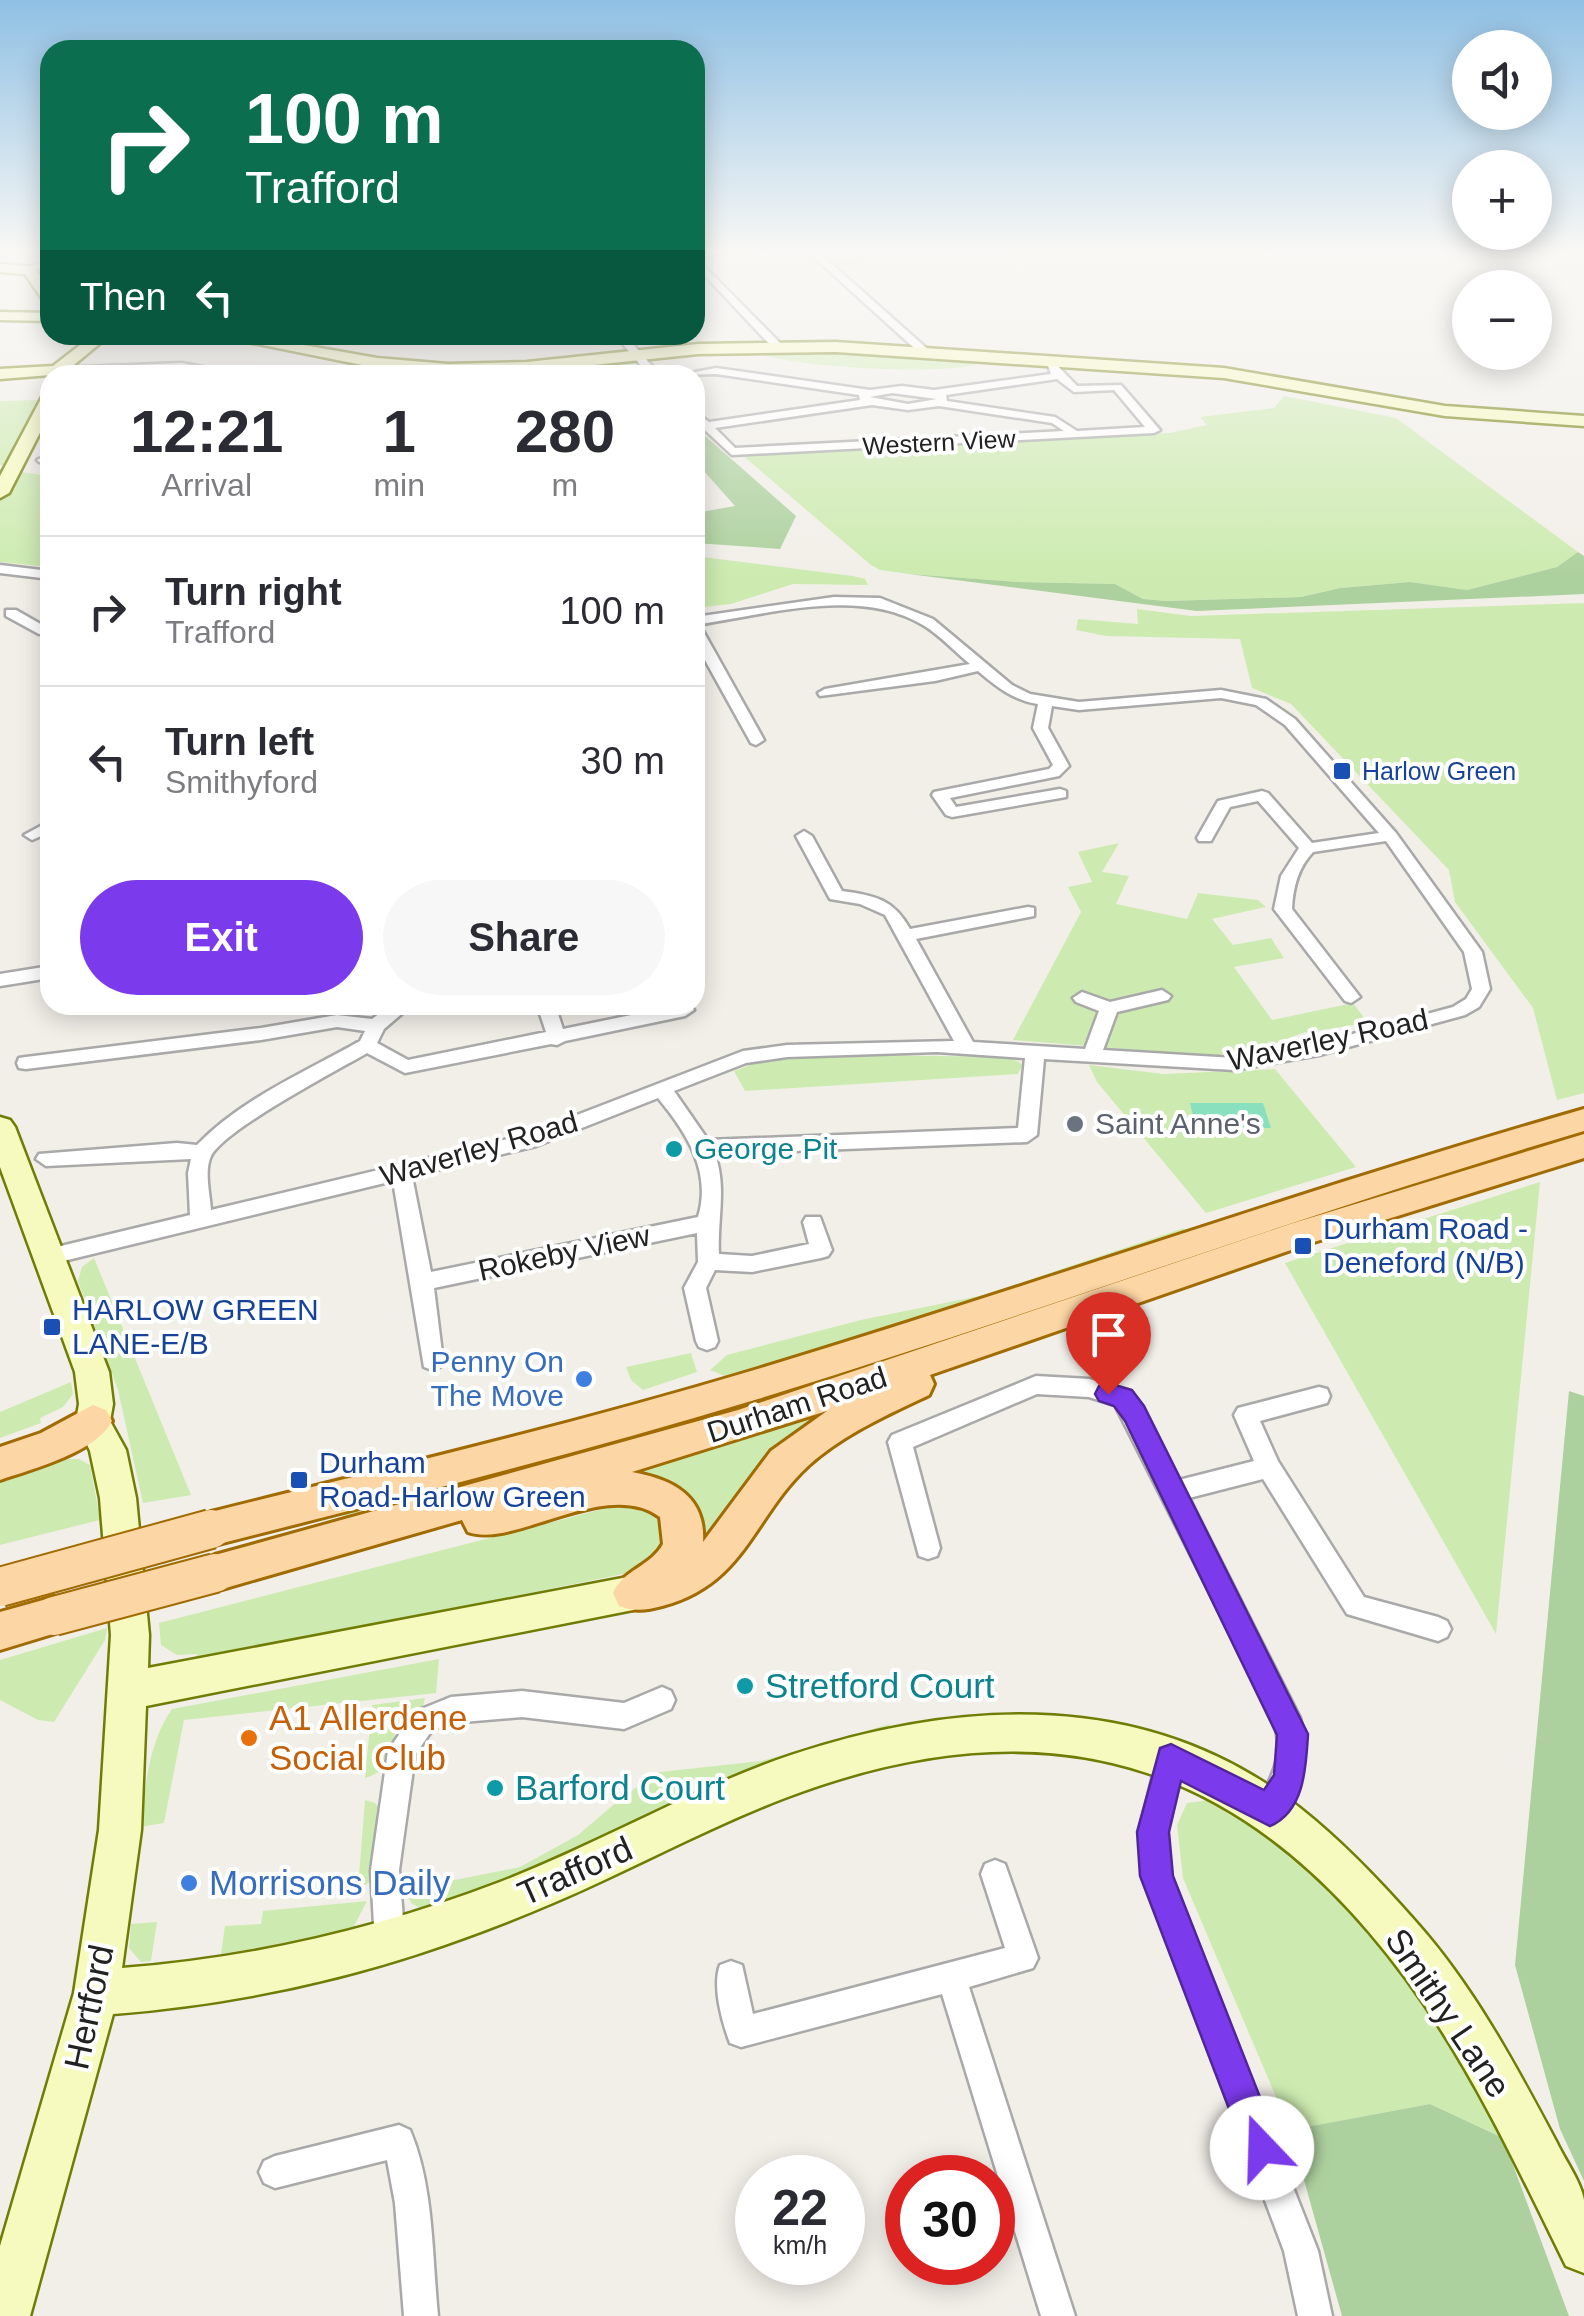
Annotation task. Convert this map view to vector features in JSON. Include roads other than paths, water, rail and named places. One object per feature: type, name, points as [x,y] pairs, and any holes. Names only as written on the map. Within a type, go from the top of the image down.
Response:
[{"type":"main road","name":"Durham Road","points":[[0,1587],[754,1385],[1274,1214],[1584,1120]]},
{"type":"main road","name":"Durham Road","points":[[11,1628],[738,1426],[1302,1233],[1584,1146]]},
{"type":"main road","points":[[633,1593],[680,1584],[712,1563],[787,1462],[839,1421],[1037,1325]]},
{"type":"main road","points":[[0,1446],[69,1421],[93,1421]]},
{"type":"main road","points":[[0,1464],[54,1444],[93,1421]]},
{"type":"main road","points":[[215,1572],[294,1566],[608,1490],[638,1487],[666,1497],[676,1507],[684,1528],[680,1556],[671,1568],[633,1593]]},
{"type":"main road","points":[[0,1576],[101,1558]]},
{"type":"street","points":[[332,358],[366,365]]},
{"type":"street","points":[[535,365],[613,358]]},
{"type":"street","points":[[706,358],[716,370]]},
{"type":"street","points":[[956,358],[1055,369],[1246,375],[1445,411],[1584,420]]},
{"type":"street","points":[[705,372],[716,370],[900,406],[1055,369]]},
{"type":"street","name":"Western View","points":[[706,426],[732,452],[1147,431],[1155,427],[1117,387],[1074,389],[1055,369]]},
{"type":"street","points":[[0,374],[40,373]]},
{"type":"street","points":[[706,426],[871,398]]},
{"type":"street","points":[[938,398],[1055,420],[1076,435]]},
{"type":"street","points":[[0,493],[40,416]]},
{"type":"street","points":[[0,568],[40,574]]},
{"type":"street","name":"Waverley Road","points":[[48,1258],[544,1136],[729,1061],[787,1051],[967,1047],[1212,1065],[1248,1063],[1459,1011],[1473,1003],[1481,989],[1472,952],[1390,836],[1290,722],[1261,702],[1221,694],[1079,706],[1046,703],[1007,688],[928,622],[880,602],[834,601],[705,620]]},
{"type":"street","points":[[11,613],[40,627]]},
{"type":"street","points":[[20,642],[40,633]]},
{"type":"street","points":[[705,647],[756,740]]},
{"type":"street","points":[[824,693],[981,666]]},
{"type":"street","points":[[1046,703],[1038,718],[1039,732],[1061,766],[1054,774],[940,795],[952,812],[1060,794]]},
{"type":"street","points":[[1205,838],[1224,804],[1262,796],[1308,848]]},
{"type":"street","points":[[32,835],[40,831]]},
{"type":"street","points":[[804,836],[836,894],[892,912],[967,1047]]},
{"type":"street","points":[[1351,997],[1282,909],[1292,867],[1308,848],[1390,836]]},
{"type":"street","points":[[908,935],[1028,912]]},
{"type":"street","points":[[0,980],[40,974]]},
{"type":"street","points":[[1082,998],[1109,1008],[1162,996]]},
{"type":"street","points":[[1092,1055],[1109,1008]]},
{"type":"street","points":[[200,1221],[198,1173],[202,1153],[217,1136],[371,1035],[392,1015]]},
{"type":"street","points":[[549,1015],[557,1039]]},
{"type":"street","points":[[26,1063],[262,1034],[337,1020],[371,1035],[405,1067],[663,1015]]},
{"type":"street","points":[[703,1147],[1026,1134],[1035,1052]]},
{"type":"street","points":[[661,1089],[703,1147],[715,1204],[707,1223],[709,1262],[695,1288],[707,1341]]},
{"type":"street","points":[[3,1145],[92,1372],[96,1404],[93,1421]]},
{"type":"street","points":[[46,1159],[178,1150],[202,1153]]},
{"type":"street","points":[[401,1172],[432,1361]]},
{"type":"street","points":[[709,1262],[752,1264],[822,1250],[813,1222]]},
{"type":"street","name":"Rokeby View","points":[[422,1282],[707,1223]]},
{"type":"street","points":[[928,1548],[900,1442],[1036,1385],[1089,1388],[1123,1398],[1287,1718],[1293,1766],[1290,1780],[1270,1810]]},
{"type":"street","points":[[1318,1396],[1246,1415],[1270,1466],[1356,1606],[1438,1629]]},
{"type":"street","name":"Hertford","points":[[6,2316],[96,1993],[120,1830],[130,1635],[118,1498],[108,1450],[93,1421]]},
{"type":"street","points":[[1172,1492],[1270,1466]]},
{"type":"street","points":[[130,1690],[633,1593]]},
{"type":"street","points":[[390,1942],[387,1854],[402,1751],[423,1721],[451,1710],[522,1704],[624,1716],[662,1700]]},
{"type":"street","name":"Trafford","points":[[96,1993],[262,1974],[390,1942],[507,1901],[791,1776],[914,1741],[978,1730],[1045,1730],[1111,1740],[1171,1759],[1270,1810]]},
{"type":"street","points":[[1171,1759],[1153,1832],[1157,1876],[1301,2250],[1315,2316]]},
{"type":"street","name":"Smithy Lane","points":[[1270,1810],[1354,1885],[1415,1954],[1464,2025],[1584,2248]]},
{"type":"street","points":[[731,1976],[740,2032],[1023,1958],[995,1874]]},
{"type":"street","points":[[952,1979],[1058,2316]]},
{"type":"street","points":[[274,2172],[399,2140],[411,2203],[421,2316]]},
{"type":"place","name":"Harlow Green","points":[[1342,771]]},
{"type":"place","name":"Saint Anne's","points":[[1075,1124]]},
{"type":"place","name":"George Pit","points":[[674,1149]]},
{"type":"place","name":"Durham Road - Deneford (N/B)","points":[[1303,1246]]},
{"type":"place","name":"HARLOW GREEN LANE-E/B","points":[[52,1327]]},
{"type":"place","name":"Penny On The Move","points":[[584,1379]]},
{"type":"place","name":"Durham Road-Harlow Green","points":[[299,1480]]},
{"type":"place","name":"Stretford Court","points":[[745,1686]]},
{"type":"place","name":"A1 Allerdene Social Club","points":[[249,1738]]},
{"type":"place","name":"Barford Court","points":[[495,1788]]},
{"type":"place","name":"Morrisons Daily","points":[[189,1883]]}]
